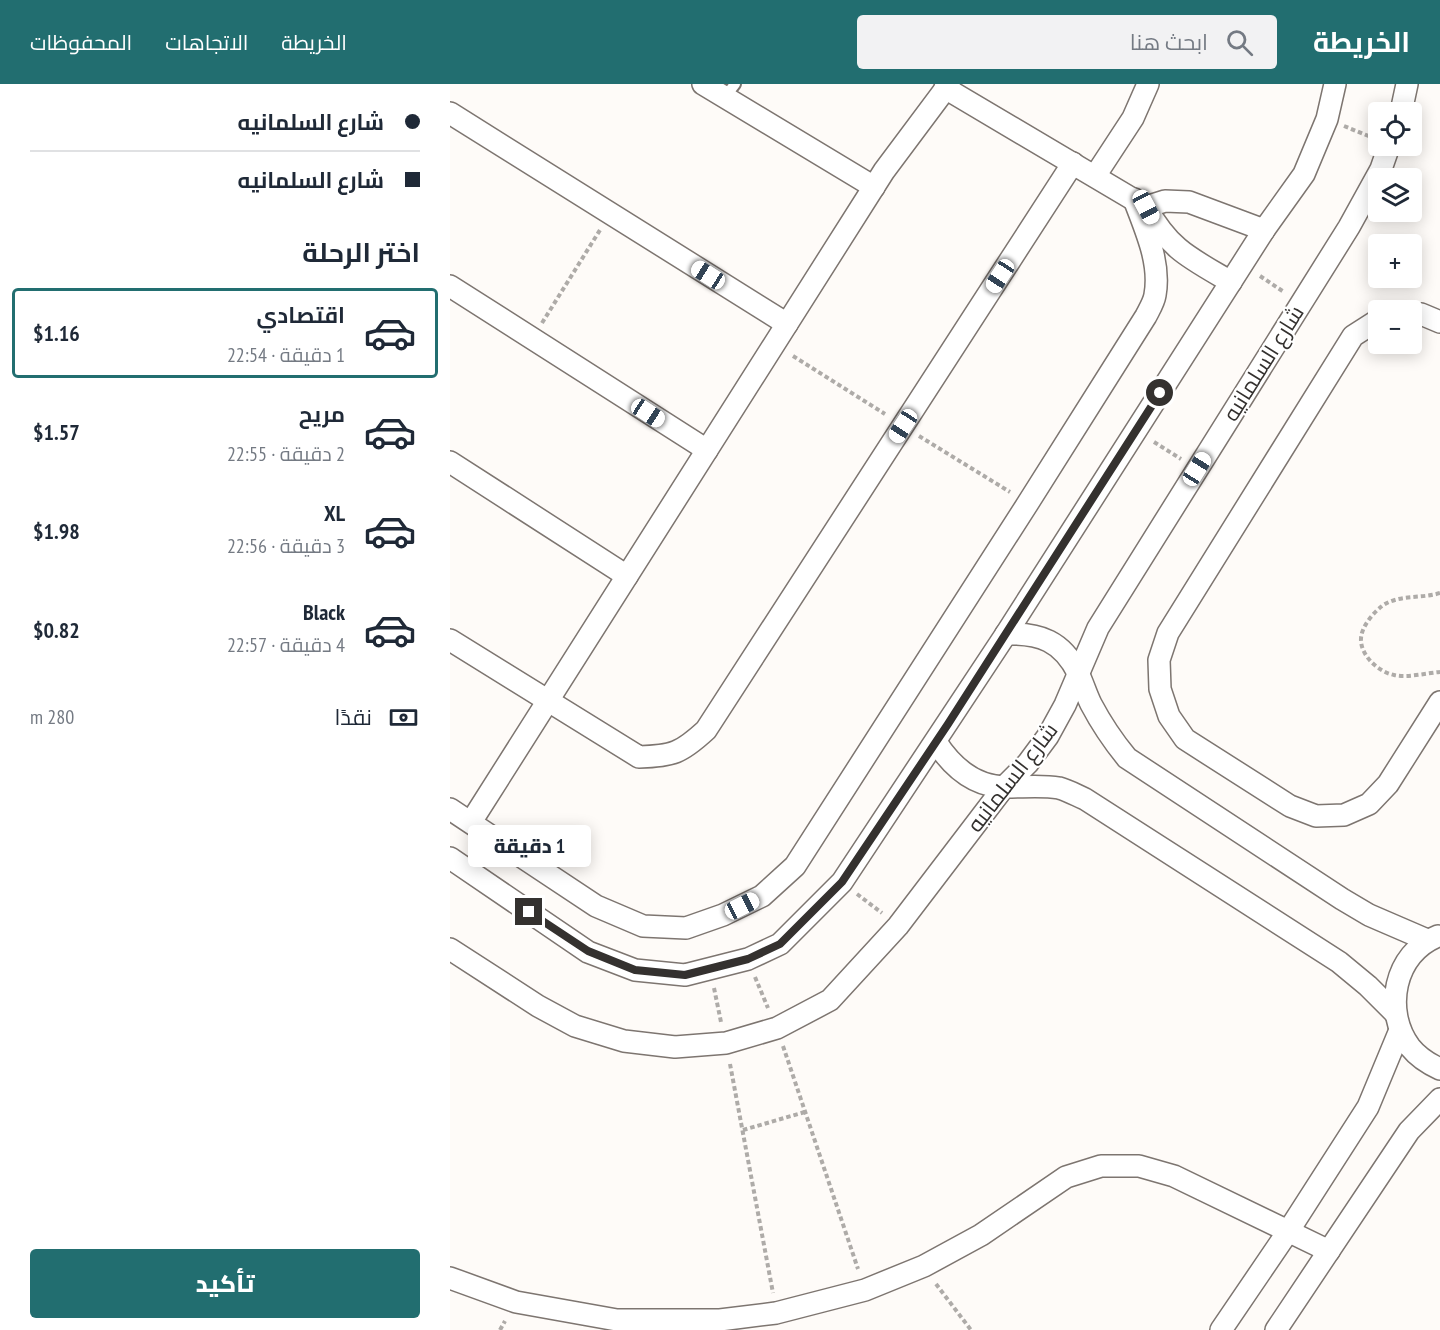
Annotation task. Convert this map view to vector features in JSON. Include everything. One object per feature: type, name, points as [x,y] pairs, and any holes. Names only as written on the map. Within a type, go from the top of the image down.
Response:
[{"type":"street","points":[[703,84],[730,91],[874,187]]},
{"type":"street","points":[[1095,176],[1133,118],[1148,84]]},
{"type":"street","points":[[450,858],[588,951],[635,970],[685,975],[748,959],[780,944],[842,882],[1006,634],[1264,230],[1304,174],[1327,120],[1335,84]]},
{"type":"street","points":[[1403,102],[1407,84]]},
{"type":"street","points":[[471,822],[874,187],[947,86],[1140,203],[1181,253],[1231,282]]},
{"type":"street","points":[[450,113],[787,324]]},
{"type":"street","name":"شارع السلمانيه","points":[[450,949],[538,1006],[575,1026],[624,1041],[675,1047],[726,1043],[777,1028],[830,1000],[898,926],[1004,787],[1028,763],[1048,735],[1065,705],[1098,628],[1349,227],[1381,169],[1386,156]]},
{"type":"street","points":[[450,640],[639,757],[664,757],[688,747],[706,730],[1073,164]]},
{"type":"street","points":[[1140,203],[1189,202],[1264,230]]},
{"type":"street","points":[[450,809],[596,906],[643,926],[686,928],[723,915],[762,896],[795,866],[1146,316],[1155,297],[1156,276],[1152,247],[1140,203]]},
{"type":"street","points":[[450,286],[707,450]]},
{"type":"street","points":[[1422,314],[1440,322]]},
{"type":"street","points":[[1368,326],[1353,336],[1168,633],[1159,660],[1160,689],[1169,716],[1185,739],[1290,806],[1316,816],[1344,815],[1369,804],[1388,784],[1440,702]]},
{"type":"street","points":[[450,462],[627,576]]},
{"type":"street","points":[[1006,634],[1028,633],[1049,641],[1066,654],[1107,732],[1126,758],[1369,915],[1434,938]]},
{"type":"street","points":[[936,742],[948,760],[964,774],[983,783],[1004,787],[1038,786],[1061,789],[1085,799],[1339,962],[1368,986],[1397,1022],[1410,1048],[1426,1062],[1440,1069]]},
{"type":"street","points":[[1221,1330],[1368,1107],[1397,1022],[1395,992],[1401,972],[1412,954],[1434,938]]},
{"type":"street","points":[[1276,1330],[1409,1131],[1440,1099]]},
{"type":"street","points":[[450,1278],[516,1302],[617,1320],[720,1320],[776,1313],[865,1290],[924,1266],[981,1235],[1066,1177],[1101,1166],[1139,1166],[1174,1176],[1329,1251]]},
{"type":"path","points":[[1327,120],[1368,136]]},
{"type":"path","points":[[532,339],[610,214]]},
{"type":"path","points":[[1243,263],[1300,304]]},
{"type":"path","points":[[1136,430],[1197,469]]},
{"type":"path","points":[[1440,593],[1395,599],[1383,606],[1365,626],[1360,640],[1364,652],[1382,671],[1395,675],[1440,672]]},
{"type":"path","points":[[842,882],[898,926]]},
{"type":"path","points":[[748,959],[777,1028],[865,1290]]},
{"type":"path","points":[[710,970],[743,1130],[776,1313]]},
{"type":"path","points":[[743,1130],[805,1112]]},
{"type":"path","points":[[924,1266],[970,1330]]},
{"type":"route","points":[[529,912],[588,951],[635,970],[685,975],[748,959],[780,944],[842,882],[948,724],[1160,393]]}]
